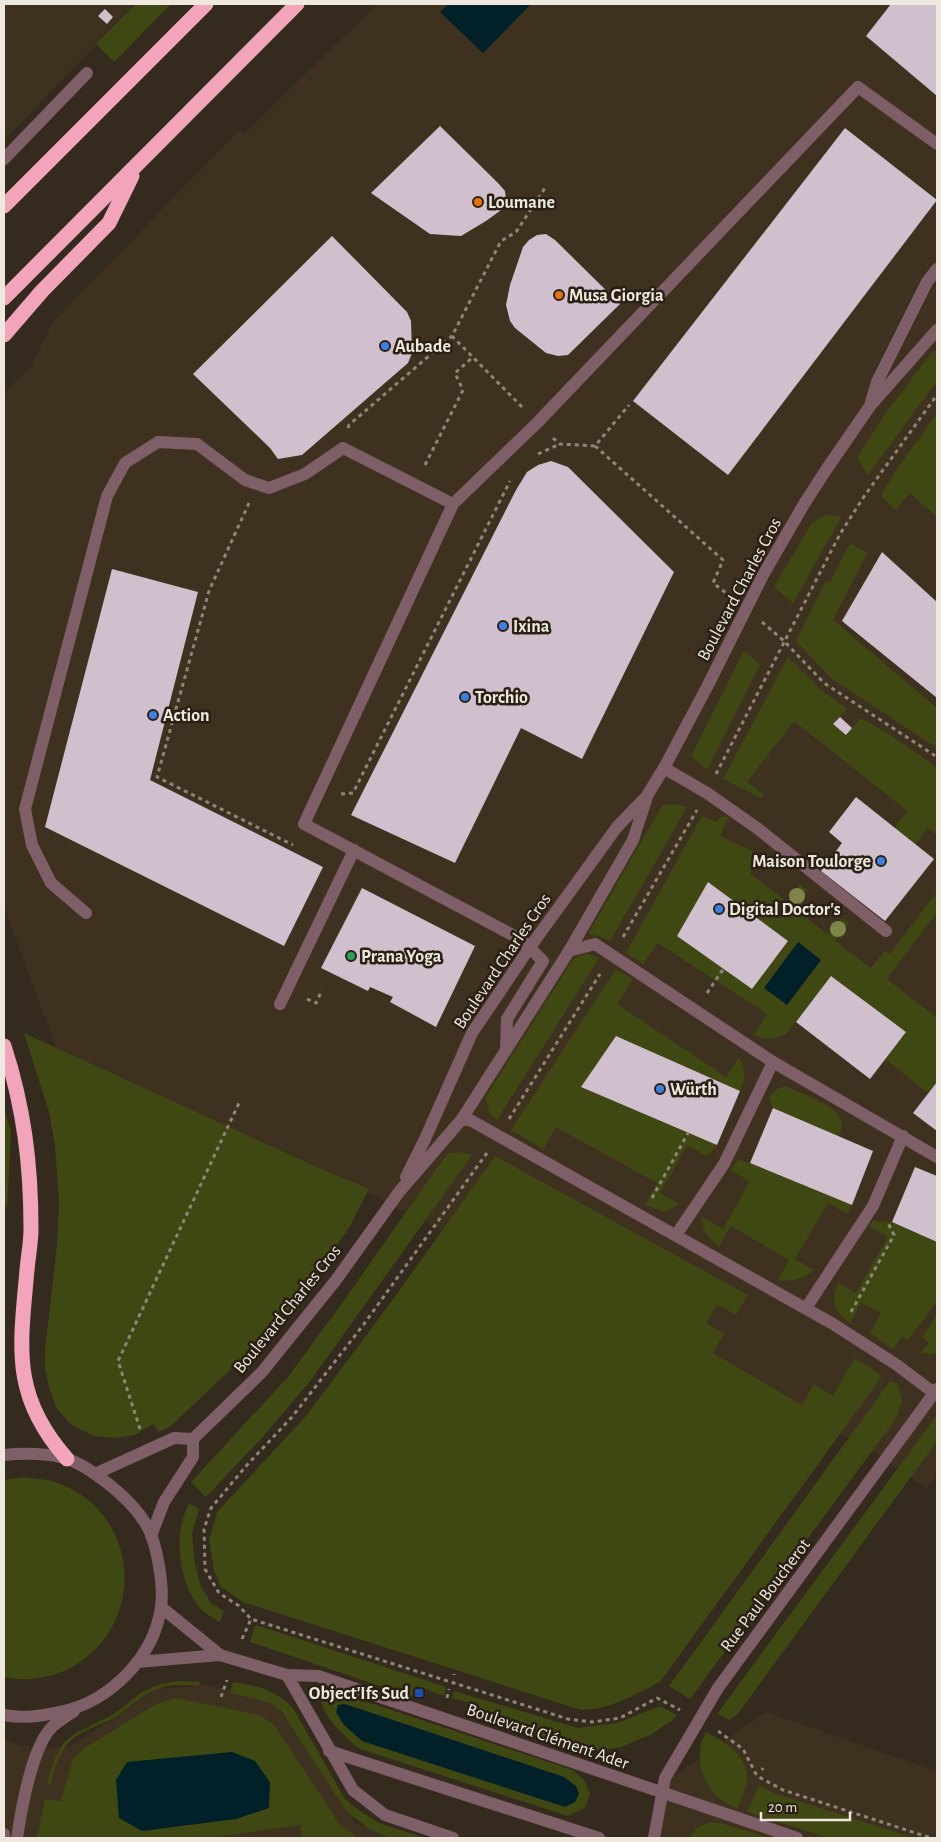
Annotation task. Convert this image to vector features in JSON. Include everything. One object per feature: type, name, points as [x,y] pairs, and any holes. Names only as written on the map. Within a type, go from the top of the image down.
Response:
[{"type":"highway","points":[[4,206],[206,4]]},
{"type":"highway","points":[[4,298],[297,4]]},
{"type":"highway","points":[[4,335],[42,291],[110,223],[137,166]]},
{"type":"highway","points":[[4,1046],[22,1113],[28,1160],[31,1231],[20,1343],[24,1382],[36,1416],[50,1440],[67,1458]]},
{"type":"street","points":[[4,159],[86,72]]},
{"type":"street","points":[[506,1051],[508,1019],[543,961],[522,940],[304,824],[453,504],[537,423],[858,87],[937,144]]},
{"type":"street","name":"Boulevard Charles Cros","points":[[870,406],[877,382],[927,282],[937,269]]},
{"type":"street","name":"Boulevard Charles Cros","points":[[399,1192],[425,1139],[472,1033],[530,947],[617,827],[648,794],[664,768],[763,575],[826,470],[870,406],[937,330]]},
{"type":"street","points":[[86,913],[51,882],[32,845],[25,809],[107,496],[125,463],[158,442],[197,444],[245,480],[263,486],[305,474],[343,448],[453,504]]},
{"type":"street","points":[[664,768],[707,793],[757,828],[886,931]]},
{"type":"street","name":"Boulevard Charles Cros","points":[[193,1439],[262,1372],[336,1280],[399,1192],[462,1119],[569,951],[633,840],[648,794]]},
{"type":"street","points":[[280,1004],[354,850]]},
{"type":"street","points":[[569,951],[595,944],[773,1062],[937,1157]]},
{"type":"street","points":[[676,1235],[724,1164],[773,1062]]},
{"type":"street","points":[[462,1119],[472,1121],[806,1308],[936,1391]]},
{"type":"street","points":[[806,1308],[872,1206],[903,1136]]},
{"type":"street","name":"Rue Paul Boucherot","points":[[654,1838],[665,1778],[718,1688],[936,1391]]},
{"type":"street","points":[[95,1474],[174,1438],[193,1439],[193,1457],[164,1502],[151,1536]]},
{"type":"street","points":[[4,1455],[22,1452],[67,1458],[95,1474],[119,1492],[136,1510],[151,1536],[161,1581],[161,1607],[152,1639],[137,1662],[125,1676],[102,1696],[76,1709],[51,1728],[38,1750],[21,1810],[17,1838]]},
{"type":"street","name":"Boulevard Clément Ader","points":[[161,1607],[220,1655]]},
{"type":"street","name":"Boulevard Clément Ader","points":[[137,1662],[220,1655],[287,1675],[318,1676],[797,1838]]},
{"type":"street","points":[[287,1675],[352,1790],[385,1815],[453,1838]]},
{"type":"street","points":[[4,1715],[32,1718],[76,1709]]},
{"type":"street","points":[[329,1751],[599,1838]]},
{"type":"path","points":[[344,427],[349,425],[452,336],[501,241],[516,232],[545,188]]},
{"type":"path","points":[[452,336],[560,444]]},
{"type":"path","points":[[415,485],[463,390],[455,373],[473,357]]},
{"type":"path","points":[[622,938],[707,793],[840,534],[863,498],[937,395]]},
{"type":"path","points":[[595,446],[629,405]]},
{"type":"path","points":[[343,448],[349,425]]},
{"type":"path","points":[[538,454],[560,444],[595,446],[723,560],[713,583],[746,608],[784,641],[824,683],[937,757]]},
{"type":"path","points":[[338,795],[353,793],[509,482],[516,475]]},
{"type":"path","points":[[263,486],[209,591],[157,776],[309,853],[318,831]]},
{"type":"path","points":[[696,1010],[724,968]]},
{"type":"path","points":[[505,1126],[602,971]]},
{"type":"path","points":[[298,995],[316,1003],[322,990]]},
{"type":"path","points":[[142,1436],[118,1361],[239,1103]]},
{"type":"path","points":[[642,1216],[688,1133]]},
{"type":"path","points":[[482,1160],[364,1324],[292,1418],[247,1465],[211,1508],[204,1529],[205,1569],[219,1593],[239,1606],[252,1619],[568,1720],[592,1722],[620,1718],[657,1698],[728,1737],[743,1748],[758,1776],[782,1790],[932,1838]]},
{"type":"path","points":[[841,1330],[894,1235],[887,1220]]},
{"type":"path","points":[[242,1639],[252,1619]]},
{"type":"path","points":[[221,1697],[226,1681]]},
{"type":"shaded area","points":[[4,4],[136,4],[4,140]]},
{"type":"shaded area","points":[[377,4],[937,4],[937,1475],[927,1489],[869,1449],[319,1168],[56,1048],[4,907],[4,395],[7,389],[31,367],[53,322],[239,130],[244,134]]},
{"type":"shaded area","points":[[207,1685],[272,1699],[356,1823],[398,1838],[4,1838],[4,1738],[23,1746],[68,1748],[157,1689]]},
{"type":"shaded area","points":[[766,1712],[937,1771],[937,1838],[646,1838],[669,1779]]},
{"type":"green space","points":[[136,4],[171,4],[114,62],[96,44]]},
{"type":"green space","points":[[937,350],[937,381],[868,475],[857,458],[883,417],[932,352]]},
{"type":"green space","points":[[937,414],[937,517],[910,493],[895,510],[881,495],[901,463]]},
{"type":"green space","points":[[825,515],[842,516],[793,603],[774,587],[812,523]]},
{"type":"green space","points":[[850,543],[867,553],[833,620],[937,708],[937,748],[831,678],[796,641],[826,581],[830,582]]},
{"type":"green space","points":[[744,651],[760,665],[707,770],[691,756]]},
{"type":"green space","points":[[788,657],[821,690],[847,709],[833,724],[846,735],[861,718],[894,737],[937,768],[937,835],[928,828],[915,844],[894,828],[907,811],[794,721],[747,782],[763,794],[761,798],[723,779]]},
{"type":"green space","points":[[672,804],[687,807],[610,941],[588,934],[662,806]]},
{"type":"green space","points":[[702,816],[717,822],[720,817],[729,816],[720,836],[763,856],[750,873],[787,902],[800,885],[808,891],[794,908],[828,935],[842,918],[849,923],[835,941],[871,968],[885,951],[890,954],[937,892],[937,912],[887,979],[937,1018],[937,1082],[928,1093],[885,1059],[906,1032],[832,976],[786,1034],[766,1039],[754,1035],[767,1014],[658,943],[643,964],[626,953]],"holes":[[[708,882],[788,941],[752,989],[677,936]]]},
{"type":"green space","points":[[587,953],[599,958],[497,1120],[490,1114],[485,1098],[573,959]]},
{"type":"green space","points":[[616,969],[633,979],[617,1004],[726,1077],[739,1058],[744,1070],[740,1091],[616,1036],[581,1087],[717,1145],[707,1156],[687,1145],[660,1193],[679,1204],[665,1212],[645,1205],[657,1183],[556,1127],[543,1149],[511,1130]]},
{"type":"green space","points":[[24,1033],[369,1189],[349,1228],[282,1321],[170,1427],[159,1432],[153,1424],[135,1435],[117,1438],[94,1436],[70,1424],[56,1407],[49,1387],[45,1369],[45,1349],[57,1245],[59,1203],[55,1145],[49,1112]]},
{"type":"green space","points":[[785,1086],[820,1101],[836,1112],[842,1125],[838,1136],[773,1108],[769,1097],[777,1089]]},
{"type":"green space","points":[[4,1109],[11,1132],[7,1209],[4,1197]]},
{"type":"green space","points":[[460,1152],[472,1155],[311,1380],[261,1439],[206,1497],[191,1482],[287,1378],[447,1154]]},
{"type":"green space","points":[[495,1156],[748,1295],[736,1315],[717,1304],[706,1323],[724,1334],[713,1353],[802,1405],[814,1384],[833,1396],[855,1358],[882,1376],[660,1682],[612,1705],[592,1709],[581,1710],[243,1602],[221,1587],[214,1571],[209,1540],[217,1512],[306,1416],[394,1298]]},
{"type":"green space","points":[[739,1159],[852,1205],[847,1214],[828,1203],[795,1259],[814,1270],[806,1276],[788,1281],[778,1280],[789,1260],[731,1226],[719,1246],[706,1233],[702,1217],[723,1229],[750,1181],[730,1170]]},
{"type":"green space","points":[[873,1221],[892,1222],[937,1242],[937,1300],[908,1341],[902,1336],[893,1349],[870,1333],[881,1313],[861,1303],[850,1323],[837,1310],[834,1301],[838,1283],[856,1293],[888,1237],[869,1226]]},
{"type":"green space","points":[[937,1315],[937,1352],[932,1354],[921,1353],[929,1343],[922,1337]]},
{"type":"green space","points":[[890,1381],[898,1385],[902,1400],[897,1417],[690,1699],[669,1686]]},
{"type":"green space","points":[[937,1415],[937,1441],[737,1715],[729,1720],[717,1714]]},
{"type":"green space","points":[[24,1477],[50,1481],[65,1486],[86,1498],[98,1509],[108,1522],[119,1543],[124,1566],[124,1589],[119,1611],[110,1631],[96,1649],[78,1664],[56,1674],[23,1679],[4,1677],[4,1480]]},
{"type":"green space","points":[[189,1503],[199,1509],[192,1534],[195,1564],[201,1587],[212,1604],[224,1611],[220,1622],[203,1611],[196,1603],[190,1593],[182,1570],[180,1533]]},
{"type":"green space","points":[[255,1626],[446,1687],[444,1696],[416,1686],[412,1697],[250,1642]]},
{"type":"green space","points":[[179,1681],[201,1682],[198,1686],[165,1686],[143,1697],[115,1717],[76,1736],[63,1750],[56,1764],[50,1785],[47,1784],[55,1758],[64,1742],[76,1733],[114,1714],[142,1692],[161,1684]]},
{"type":"green space","points":[[233,1682],[251,1685],[272,1692],[293,1708],[345,1799],[381,1824],[426,1838],[393,1838],[373,1831],[355,1819],[345,1809],[281,1711],[271,1703],[230,1693]]},
{"type":"green space","points":[[328,1689],[573,1770],[584,1780],[590,1793],[585,1808],[568,1816],[360,1749],[339,1731],[324,1710],[319,1693]]},
{"type":"green space","points":[[454,1691],[578,1728],[617,1723],[660,1706],[677,1715],[672,1721],[650,1735],[621,1747],[596,1751],[573,1750],[476,1719],[480,1706],[452,1698]]},
{"type":"green space","points":[[176,1698],[260,1715],[275,1726],[340,1825],[358,1838],[302,1838],[300,1825],[208,1838],[37,1838],[45,1799],[61,1801],[73,1759],[83,1749],[156,1704]]},
{"type":"green space","points":[[706,1732],[727,1744],[743,1762],[747,1782],[738,1809],[717,1796],[705,1780],[700,1764],[700,1756]]},
{"type":"green space","points":[[759,1786],[776,1794],[914,1838],[829,1838],[747,1812]]},
{"type":"green space","points":[[710,1822],[724,1824],[769,1838],[689,1838],[697,1828]]},
{"type":"water","points":[[449,4],[531,4],[483,53],[440,12]]},
{"type":"water","points":[[798,942],[821,960],[787,1005],[764,988]]},
{"type":"water","points":[[345,1704],[564,1777],[576,1786],[579,1794],[575,1802],[565,1807],[362,1741],[343,1724],[336,1712],[338,1705]]},
{"type":"water","points":[[232,1752],[255,1761],[270,1782],[269,1808],[236,1819],[142,1831],[119,1818],[116,1780],[127,1762]]},
{"type":"building","points":[[891,4],[937,4],[937,96],[866,36]]},
{"type":"building","points":[[105,9],[113,17],[107,24],[98,16]]},
{"type":"building","points":[[440,126],[505,191],[504,208],[461,236],[430,234],[371,193]]},
{"type":"building","points":[[845,128],[937,200],[728,475],[633,401]]},
{"type":"building","name":"Musa Giorgia","points":[[546,234],[555,240],[620,304],[568,355],[558,356],[546,353],[515,328],[510,321],[506,305],[510,285],[523,247],[537,235]]},
{"type":"building","points":[[332,236],[407,312],[411,321],[412,353],[408,363],[302,455],[278,459],[270,448],[193,374]]},
{"type":"building","points":[[551,461],[568,467],[674,572],[582,759],[521,728],[455,863],[351,815],[516,490],[527,472],[538,465]]},
{"type":"building","points":[[882,552],[937,602],[937,698],[842,621]]},
{"type":"building","points":[[112,569],[198,592],[150,780],[323,867],[284,946],[45,827]]},
{"type":"building","points":[[840,717],[852,728],[846,735],[833,724]]},
{"type":"building","name":"Maison Toulorge","points":[[856,797],[934,859],[885,921],[821,871],[842,843],[829,832]]},
{"type":"building","name":"Digital Doctor's","points":[[708,882],[788,941],[752,989],[677,936]]},
{"type":"building","points":[[362,888],[475,946],[436,1027],[390,1002],[393,997],[370,987],[368,991],[321,968]]},
{"type":"building","points":[[831,976],[906,1032],[870,1079],[796,1022]]},
{"type":"building","name":"Würth","points":[[616,1036],[740,1091],[717,1145],[581,1087]]},
{"type":"building","points":[[937,1082],[937,1131],[913,1113]]},
{"type":"building","points":[[773,1108],[873,1151],[852,1205],[750,1163]]},
{"type":"building","points":[[915,1167],[937,1176],[937,1242],[892,1222]]},
{"type":"place","name":"Loumane","points":[[478,202]]},
{"type":"place","name":"Musa Giorgia","points":[[559,295]]},
{"type":"place","name":"Aubade","points":[[385,346]]},
{"type":"place","name":"Ixina","points":[[503,626]]},
{"type":"place","name":"Torchio","points":[[465,697]]},
{"type":"place","name":"Action","points":[[153,715]]},
{"type":"place","name":"Maison Toulorge","points":[[881,861]]},
{"type":"place","name":"Digital Doctor's","points":[[719,909]]},
{"type":"place","name":"Prana Yoga","points":[[351,956]]},
{"type":"place","name":"Würth","points":[[660,1089]]},
{"type":"place","name":"Object'Ifs Sud","points":[[419,1693]]}]
